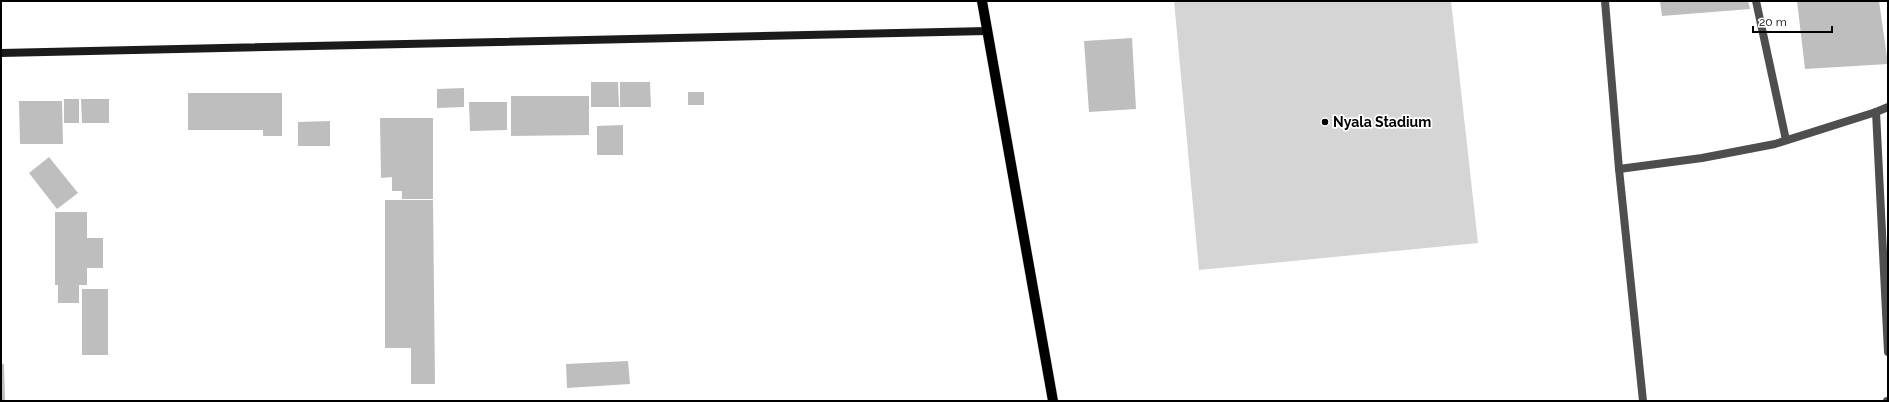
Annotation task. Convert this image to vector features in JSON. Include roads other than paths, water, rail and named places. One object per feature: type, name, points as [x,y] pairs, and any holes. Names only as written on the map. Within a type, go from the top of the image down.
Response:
[{"type":"main road","points":[[982,1],[1053,401]]},
{"type":"street","points":[[1,53],[987,31]]},
{"type":"lane","points":[[1605,1],[1619,169],[1643,401]]},
{"type":"lane","points":[[1756,1],[1786,140]]},
{"type":"lane","points":[[1619,169],[1702,158],[1786,140],[1876,112],[1888,106]]},
{"type":"lane","points":[[1876,112],[1888,352]]},
{"type":"place","name":"Nyala Stadium","points":[[1325,122]]}]
